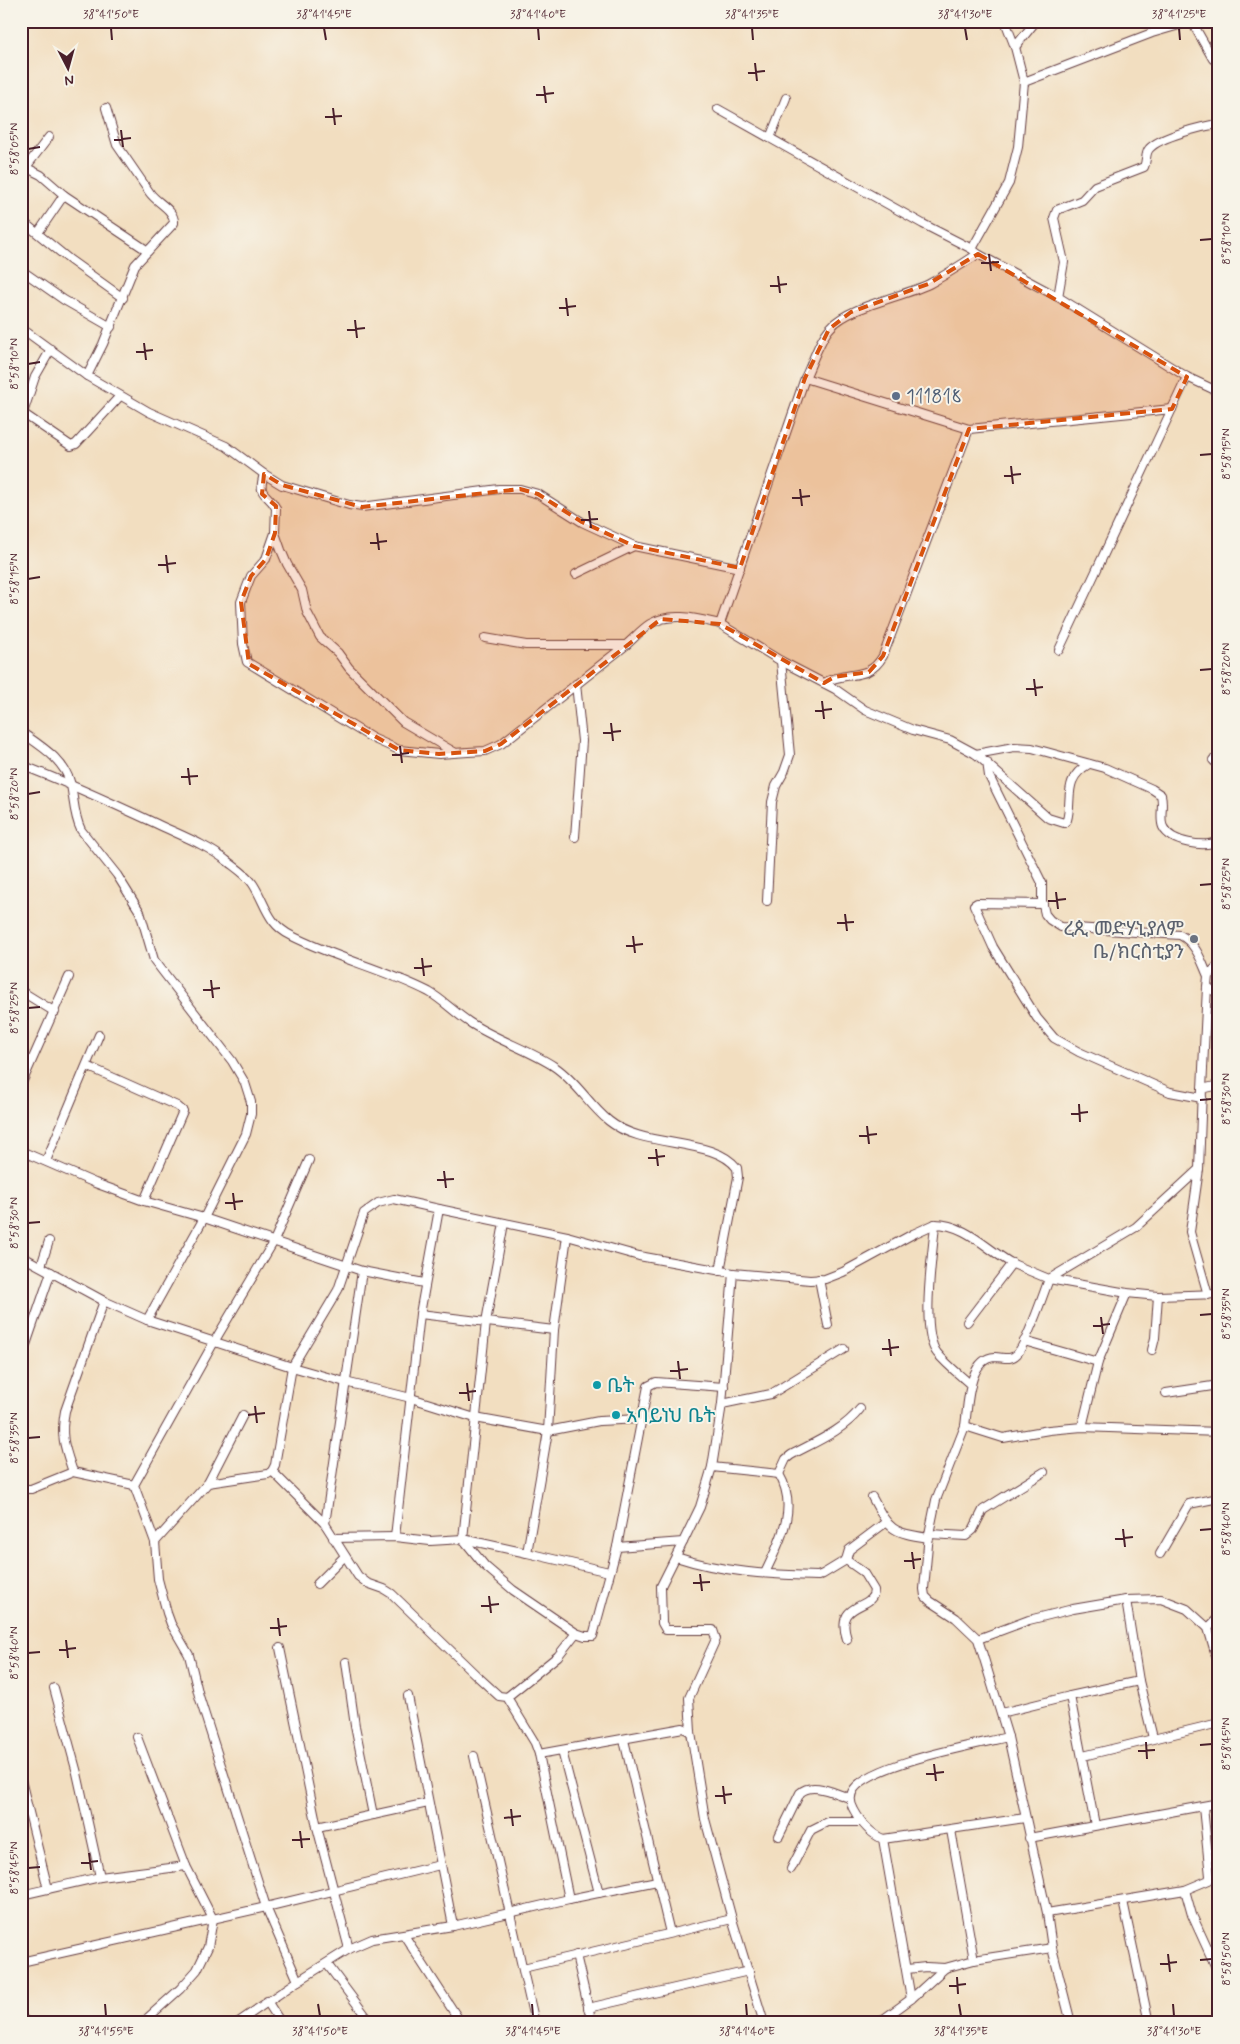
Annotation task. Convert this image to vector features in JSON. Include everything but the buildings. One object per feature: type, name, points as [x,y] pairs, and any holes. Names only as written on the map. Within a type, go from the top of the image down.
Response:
[{"type":"street","points":[[972,248],[1009,183],[1015,165],[1024,82],[1015,47],[1005,21]]},
{"type":"street","points":[[1015,47],[1036,21]]},
{"type":"street","points":[[1024,82],[1152,33],[1192,22],[1213,58],[1219,60]]},
{"type":"street","points":[[770,138],[786,98]]},
{"type":"street","points":[[87,376],[111,327],[135,265],[174,223],[175,219],[171,212],[156,201],[117,145],[106,108]]},
{"type":"street","points":[[718,109],[923,224],[972,248],[978,254],[1058,297],[1187,376],[1219,392]]},
{"type":"street","points":[[1058,297],[1064,257],[1054,218],[1059,208],[1074,205],[1082,200],[1095,186],[1144,167],[1146,155],[1151,147],[1182,132],[1219,124]]},
{"type":"street","points":[[49,136],[24,166],[40,175],[64,195],[148,251]]},
{"type":"street","points":[[38,233],[64,195]]},
{"type":"street","points":[[21,220],[70,260],[123,298]]},
{"type":"street","points":[[720,624],[805,378],[829,329],[851,312],[893,299],[928,284],[978,254]]},
{"type":"street","points":[[21,270],[64,300],[111,327]]},
{"type":"street","points":[[21,328],[87,376],[120,396],[148,412],[226,446],[282,485],[349,505],[362,507],[499,489],[520,489],[538,494],[582,522],[634,546],[740,568]]},
{"type":"street","points":[[51,349],[35,377],[22,412],[71,446],[76,444],[120,396]]},
{"type":"street","points":[[1059,650],[1187,376]]},
{"type":"street","points":[[805,378],[969,429],[1172,409]]},
{"type":"street","points":[[824,684],[834,678],[868,672],[876,667],[882,656],[969,429]]},
{"type":"street","points":[[264,474],[261,483],[262,494],[276,508],[275,534],[266,560],[251,576],[241,602],[243,644],[247,662],[372,738],[399,750],[439,754],[485,751],[502,744],[650,624],[672,616],[720,624],[865,710],[912,730],[950,740],[976,754],[1048,818],[1061,823],[1065,822],[1068,817],[1070,786],[1082,768],[1088,764]]},
{"type":"street","points":[[275,534],[286,564],[302,590],[307,612],[320,637],[338,652],[348,668],[403,722],[454,752]]},
{"type":"street","points":[[576,574],[634,546]]},
{"type":"street","points":[[485,638],[526,645],[626,644]]},
{"type":"street","points":[[767,901],[772,802],[776,786],[784,772],[790,754],[781,661]]},
{"type":"street","points":[[575,837],[582,741],[576,684]]},
{"type":"street","points":[[21,732],[64,767],[81,830],[117,875],[140,912],[148,946],[154,960],[232,1061],[245,1083],[251,1102],[251,1114],[246,1134],[204,1218],[147,1320]]},
{"type":"street","points":[[976,754],[1020,747],[1105,768],[1158,792],[1162,798],[1162,824],[1168,833],[1196,844],[1219,841]]},
{"type":"street","points":[[986,762],[990,776],[1042,883],[1042,904],[1045,914],[1050,920],[1061,927],[1180,935],[1190,940],[1194,945],[1208,976],[1199,1169],[1190,1232],[1208,1295]]},
{"type":"street","points":[[21,765],[70,784],[201,845],[226,860],[251,881],[269,918],[290,936],[430,992],[470,1023],[554,1066],[571,1079],[594,1108],[612,1123],[634,1134],[662,1142],[696,1146],[727,1158],[737,1168],[738,1177],[720,1271]]},
{"type":"street","points":[[1042,904],[977,903],[974,905],[993,947],[1042,1024],[1054,1038],[1080,1052],[1170,1092],[1202,1098]]},
{"type":"street","points":[[1208,976],[1219,964]]},
{"type":"street","points":[[21,1085],[69,977]]},
{"type":"street","points":[[1207,987],[1219,994]]},
{"type":"street","points":[[21,991],[55,1012]]},
{"type":"street","points":[[46,1161],[88,1066],[99,1035]]},
{"type":"street","points":[[88,1066],[178,1106],[183,1111],[144,1201]]},
{"type":"street","points":[[1202,1089],[1219,1085]]},
{"type":"street","points":[[21,1151],[95,1183],[144,1201],[204,1218],[347,1264],[362,1271],[424,1283]]},
{"type":"street","points":[[134,1484],[214,1342],[274,1241],[309,1160]]},
{"type":"street","points":[[1071,2023],[1052,1948],[1047,1913],[1008,1737],[978,1639],[956,1618],[925,1596],[929,1536],[936,1500],[965,1426],[974,1372],[981,1363],[994,1357],[1009,1358],[1017,1354],[1049,1279],[1136,1227],[1199,1169]]},
{"type":"street","points":[[208,1483],[268,1474],[272,1471],[275,1465],[292,1367],[338,1290],[364,1213],[370,1206],[386,1200],[394,1199],[567,1236],[639,1256],[733,1273],[810,1280],[843,1272],[935,1224],[950,1225],[965,1231],[1012,1263],[1049,1279],[1127,1293],[1158,1296],[1219,1294]]},
{"type":"street","points":[[395,1538],[424,1283],[439,1209]]},
{"type":"street","points":[[504,1223],[486,1322],[463,1539],[485,1566],[513,1590],[576,1633],[590,1636],[595,1633],[609,1572],[617,1547],[647,1390],[651,1383],[724,1387]]},
{"type":"street","points":[[935,1224],[928,1316],[931,1339],[937,1353],[971,1385]]},
{"type":"street","points":[[527,1553],[548,1431],[554,1330],[567,1236]]},
{"type":"street","points":[[41,1266],[49,1241]]},
{"type":"street","points":[[21,1256],[104,1301],[147,1320],[292,1367],[411,1398],[475,1418],[548,1431],[599,1421],[642,1418]]},
{"type":"street","points":[[967,1322],[1012,1263]]},
{"type":"street","points":[[325,1524],[362,1271]]},
{"type":"street","points":[[21,1359],[51,1272]]},
{"type":"street","points":[[733,1273],[724,1387],[712,1467],[700,1507],[661,1586],[663,1627],[666,1630],[713,1630],[716,1635],[716,1639],[689,1698],[691,1732],[705,1819],[732,1919],[764,2023]]},
{"type":"street","points":[[819,1279],[828,1325]]},
{"type":"street","points":[[1082,1427],[1098,1362],[1127,1293]]},
{"type":"street","points":[[1152,1350],[1156,1338],[1158,1296]]},
{"type":"street","points":[[73,1472],[63,1442],[62,1428],[65,1411],[104,1301]]},
{"type":"street","points":[[420,1314],[554,1330]]},
{"type":"street","points":[[1024,1341],[1098,1362]]},
{"type":"street","points":[[722,1404],[770,1394],[844,1349]]},
{"type":"street","points":[[1166,1393],[1219,1385]]},
{"type":"street","points":[[779,1474],[786,1459],[842,1426],[852,1419],[860,1409]]},
{"type":"street","points":[[156,1542],[208,1483],[243,1415]]},
{"type":"street","points":[[965,1426],[1003,1438],[1049,1430],[1082,1427],[1219,1432]]},
{"type":"street","points":[[712,1467],[779,1474]]},
{"type":"street","points":[[272,1471],[325,1524],[358,1576],[373,1587],[384,1589],[392,1594],[499,1696],[507,1697],[514,1694],[558,1656],[576,1633]]},
{"type":"street","points":[[21,1489],[31,1489],[73,1472],[134,1484]]},
{"type":"street","points":[[872,1497],[885,1523],[900,1533],[929,1536],[966,1536],[973,1530],[983,1510],[1044,1472]]},
{"type":"street","points":[[765,1573],[784,1532],[788,1512],[787,1491],[779,1474]]},
{"type":"street","points":[[134,1484],[156,1542],[158,1579],[167,1613],[191,1663],[199,1696],[266,1907],[298,1980]]},
{"type":"street","points":[[1160,1554],[1189,1504],[1219,1498]]},
{"type":"street","points":[[676,1557],[702,1565],[765,1573],[818,1576],[846,1560],[849,1550],[885,1523]]},
{"type":"street","points":[[333,1538],[395,1538],[430,1541],[463,1539],[609,1572]]},
{"type":"street","points":[[617,1547],[683,1542]]},
{"type":"street","points":[[317,1584],[345,1556]]},
{"type":"street","points":[[846,1560],[862,1572],[874,1590],[870,1600],[850,1610],[846,1615],[844,1627],[847,1639]]},
{"type":"street","points":[[978,1639],[1030,1620],[1073,1609],[1126,1600],[1161,1599],[1187,1609],[1208,1628],[1219,1666]]},
{"type":"street","points":[[1126,1600],[1139,1681],[1153,1738]]},
{"type":"street","points":[[1208,1628],[1219,1617]]},
{"type":"street","points":[[280,1648],[317,1827],[349,1949]]},
{"type":"street","points":[[346,1662],[355,1726],[373,1815]]},
{"type":"street","points":[[1001,1713],[1139,1681]]},
{"type":"street","points":[[54,1688],[77,1773],[100,1877]]},
{"type":"street","points":[[408,1696],[452,1926]]},
{"type":"street","points":[[1070,1696],[1096,1825]]},
{"type":"street","points":[[507,1697],[535,1743],[539,1754],[569,1899]]},
{"type":"street","points":[[1083,1756],[1219,1722]]},
{"type":"street","points":[[539,1754],[683,1728],[691,1732]]},
{"type":"street","points":[[137,1737],[186,1866],[213,1919],[208,1947],[197,1970],[180,1989],[142,2023]]},
{"type":"street","points":[[1008,1737],[903,1763],[861,1781],[853,1790],[850,1798],[852,1806],[861,1822],[870,1831],[883,1839],[1025,1818]]},
{"type":"street","points":[[624,1740],[670,1933]]},
{"type":"street","points":[[562,1751],[599,1893]]},
{"type":"street","points":[[474,1756],[535,2023]]},
{"type":"street","points":[[21,1780],[48,1889]]},
{"type":"street","points":[[779,1836],[800,1793],[804,1789],[818,1788],[850,1798]]},
{"type":"street","points":[[317,1827],[428,1803]]},
{"type":"street","points":[[1029,1838],[1219,1803]]},
{"type":"street","points":[[1047,1913],[1185,1890],[1209,1880],[1203,1807]]},
{"type":"street","points":[[791,1869],[811,1830],[827,1822],[861,1822]]},
{"type":"street","points":[[952,1830],[974,1960]]},
{"type":"street","points":[[883,1839],[911,1999]]},
{"type":"street","points":[[21,1962],[266,1907],[440,1864]]},
{"type":"street","points":[[21,1895],[100,1877],[186,1866]]},
{"type":"street","points":[[237,2023],[298,1980],[349,1949],[380,1937],[404,1935],[452,1926],[657,1881]]},
{"type":"street","points":[[1185,1890],[1192,1916],[1219,1974]]},
{"type":"street","points":[[1123,1901],[1149,2023]]},
{"type":"street","points":[[523,1968],[732,1919]]},
{"type":"street","points":[[404,1935],[461,2023]]},
{"type":"street","points":[[907,1969],[945,1968],[974,1960],[1052,1948]]},
{"type":"street","points":[[576,1955],[592,2023]]},
{"type":"street","points":[[327,1964],[372,2023]]},
{"type":"street","points":[[878,2023],[911,1999],[945,1968]]},
{"type":"street","points":[[588,2008],[749,1972]]},
{"type":"street","points":[[267,2001],[281,2023]]},
{"type":"street","points":[[21,2018],[26,2023]]},
{"type":"highlighted area","points":[[978,254],[1187,377],[1172,409],[969,429],[883,656],[869,672],[834,677],[824,683],[720,624],[661,619],[501,744],[485,751],[439,754],[399,750],[249,664],[241,602],[251,576],[266,559],[275,533],[276,506],[262,494],[264,474],[282,485],[362,507],[520,489],[538,494],[582,522],[634,546],[740,568],[805,378],[829,329],[851,312],[928,284]]},
{"type":"place","name":"111818","points":[[896,396]]},
{"type":"place","name":"ረጲ መድሃኒያለም ቤ/ክርስቲያን","points":[[1194,939]]},
{"type":"place","name":"ቤት","points":[[597,1385]]},
{"type":"place","name":"አባይነህ ቤት","points":[[616,1415]]}]
